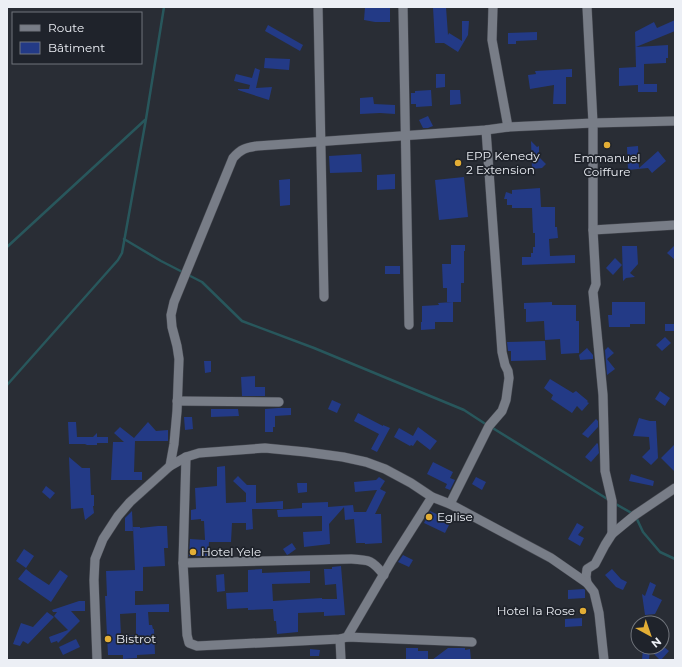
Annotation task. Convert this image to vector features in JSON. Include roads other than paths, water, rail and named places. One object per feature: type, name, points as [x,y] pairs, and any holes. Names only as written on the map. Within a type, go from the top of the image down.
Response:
[{"type":"street","points":[[318,7],[324,296]]},
{"type":"street","points":[[403,7],[409,325]]},
{"type":"street","points":[[493,7],[492,40],[508,127]]},
{"type":"street","points":[[587,7],[593,123],[593,230],[596,284],[593,292],[603,395],[605,471],[612,501],[612,534]]},
{"type":"street","points":[[170,466],[174,444],[179,359],[171,315],[174,302],[233,158],[239,151],[246,148],[486,130],[508,127],[675,121]]},
{"type":"street","points":[[450,504],[489,426],[502,412],[506,400],[509,378],[502,352],[486,130]]},
{"type":"street","points":[[593,230],[675,225]]},
{"type":"street","points":[[177,401],[279,402]]},
{"type":"street","points":[[97,660],[94,580],[95,559],[102,539],[118,516],[130,502],[170,466],[186,457],[199,453],[266,448],[306,452],[366,462],[386,469],[432,497],[450,504],[551,558],[587,583],[594,592],[599,613],[604,660]]},
{"type":"street","points":[[186,457],[183,563],[187,635],[189,643],[198,646],[344,638],[472,642]]},
{"type":"street","points":[[587,583],[587,569],[595,564],[612,534],[635,515],[675,488]]},
{"type":"street","points":[[342,660],[344,638],[432,497]]},
{"type":"street","points":[[183,563],[368,560],[372,562],[384,575]]},
{"type":"waterway","points":[[7,385],[118,260],[122,253],[164,7]]},
{"type":"waterway","points":[[7,247],[145,120]]},
{"type":"waterway","points":[[124,239],[161,261],[202,282],[242,321],[314,348],[464,410],[487,425]]},
{"type":"waterway","points":[[491,427],[609,500]]},
{"type":"waterway","points":[[614,503],[635,515],[643,532],[660,552],[675,559]]},
{"type":"place","name":"Emmanuel Coiffure","points":[[607,145]]},
{"type":"place","name":"EPP Kenedy 2 Extension","points":[[458,163]]},
{"type":"place","name":"Eglise","points":[[429,517]]},
{"type":"place","name":"Hotel Yele","points":[[193,552]]},
{"type":"place","name":"Hotel la Rose","points":[[583,611]]},
{"type":"place","name":"Bistrot","points":[[108,639]]}]
